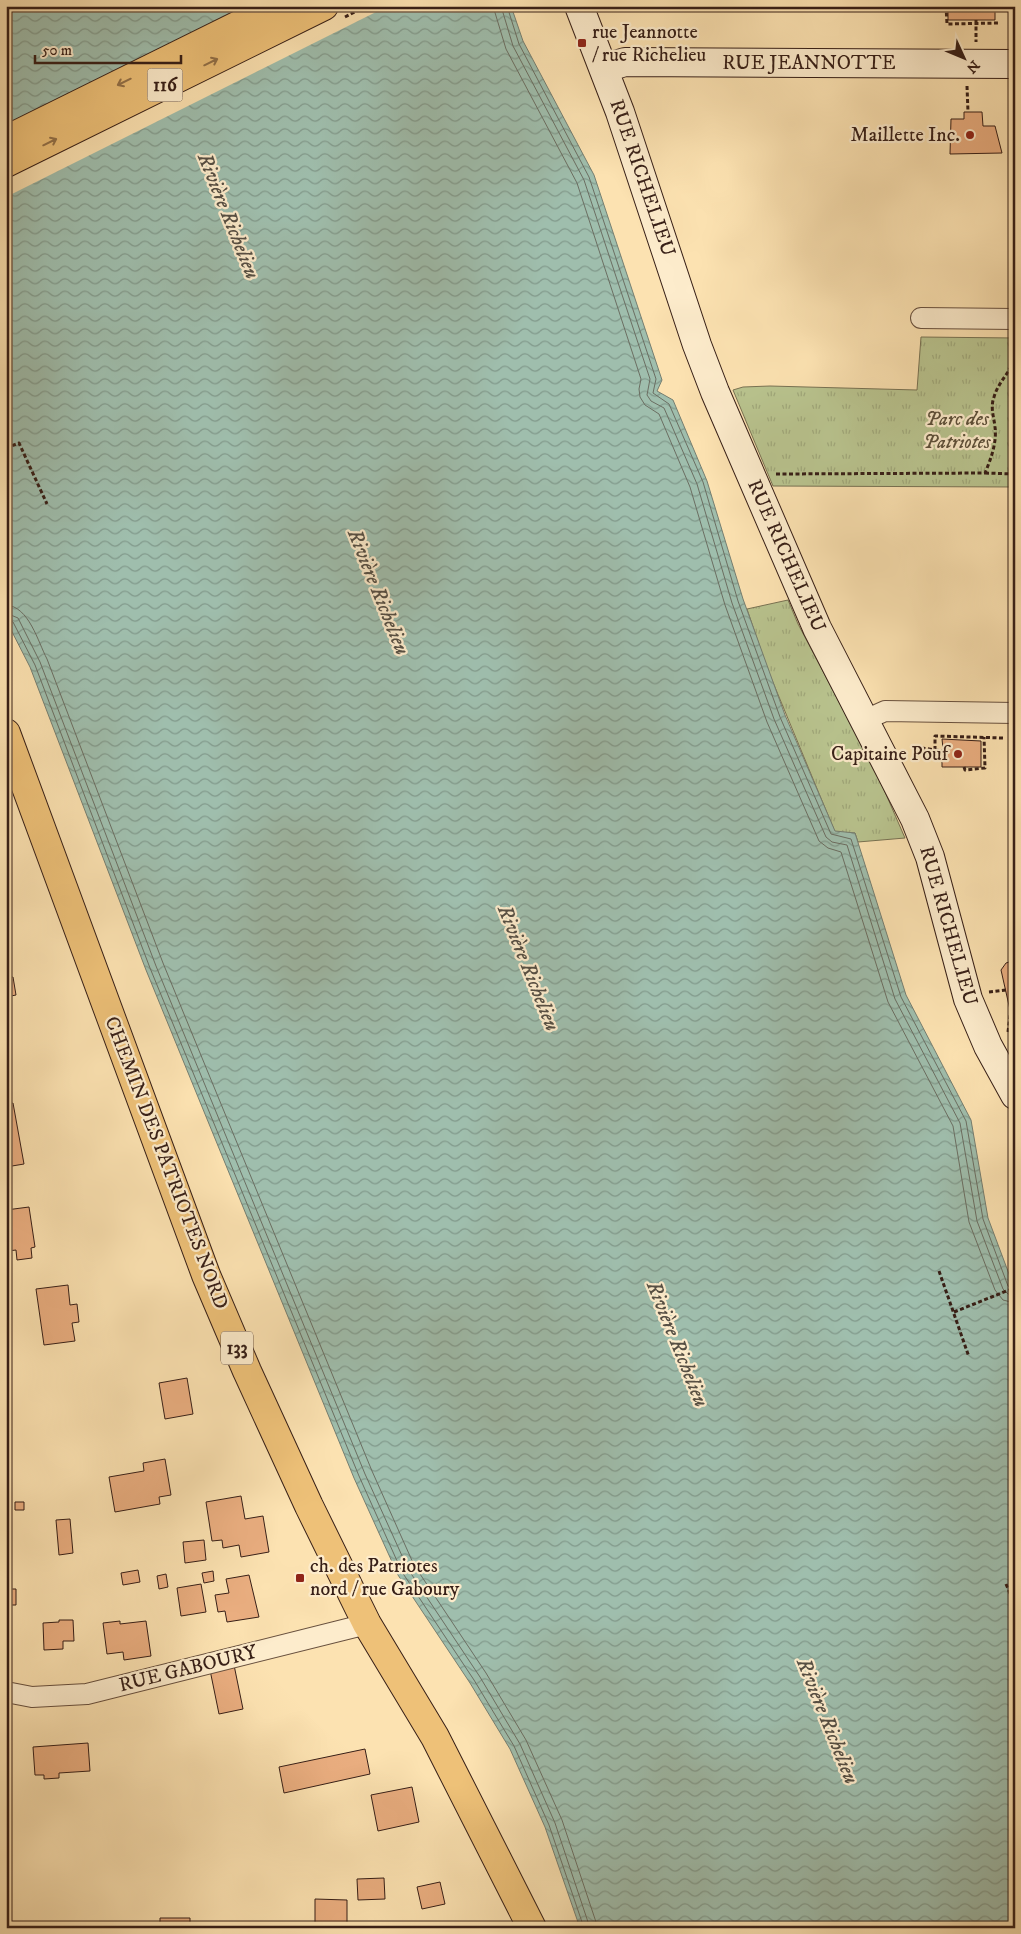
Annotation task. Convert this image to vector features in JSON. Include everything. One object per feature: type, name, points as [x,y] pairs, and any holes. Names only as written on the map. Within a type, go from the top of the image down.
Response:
[{"type":"main road","name":"116","points":[[6,140],[277,6]]},
{"type":"main road","name":"116","points":[[6,163],[324,6]]},
{"type":"main road","name":"RUE RICHELIEU","points":[[579,6],[605,68],[697,345],[753,482],[817,628],[907,802],[925,844],[968,998],[988,1046],[1015,1095]]},
{"type":"main road","name":"RUE JEANNOTTE","points":[[605,68],[624,62],[1015,64]]},
{"type":"main road","name":"CHEMIN DES PATRIOTES NORD","points":[[7,737],[206,1275],[247,1371],[309,1506],[367,1624],[435,1737],[532,1928]]},
{"type":"street","points":[[921,318],[1015,319]]},
{"type":"street","points":[[865,720],[885,711],[1015,713]]},
{"type":"street","name":"RUE GABOURY","points":[[6,1692],[32,1697],[87,1694],[367,1624]]},
{"type":"path","points":[[946,6],[946,24],[998,23]]},
{"type":"path","points":[[976,22],[976,43]]},
{"type":"path","points":[[967,85],[968,112]]},
{"type":"path","points":[[1015,118],[1015,123]]},
{"type":"path","points":[[985,472],[991,458],[996,429],[992,413],[994,398],[1015,360]]},
{"type":"path","points":[[6,448],[19,443],[48,504]]},
{"type":"path","points":[[753,482],[773,474],[985,472],[1015,474]]},
{"type":"path","points":[[935,750],[935,736],[1003,738]]},
{"type":"path","points":[[964,767],[965,770],[985,768],[984,737]]},
{"type":"path","points":[[915,747],[943,751]]},
{"type":"path","points":[[1008,1032],[1010,1016],[1015,1012]]},
{"type":"path","points":[[939,1271],[968,1357]]},
{"type":"path","points":[[954,1312],[1014,1288]]},
{"type":"path","points":[[1006,1584],[1015,1605]]},
{"type":"green space","name":"Parc des Patriotes","points":[[921,337],[1015,338],[1015,487],[773,486],[733,390],[743,387],[770,386],[917,390]]},
{"type":"green space","points":[[788,600],[798,624],[878,776],[905,838],[858,842],[855,833],[835,832],[767,668],[747,609]]},
{"type":"water","name":"Rivière Richelieu","points":[[6,6],[511,6],[523,41],[594,175],[662,380],[657,391],[673,400],[707,481],[743,599],[785,715],[835,831],[855,833],[906,995],[971,1120],[988,1218],[1015,1290],[1015,1928],[580,1928],[545,1827],[510,1749],[470,1683],[398,1575],[354,1478],[146,970],[30,667],[6,620]]},
{"type":"pier","points":[[249,6],[388,6],[6,197],[6,127]]},
{"type":"building","points":[[948,6],[995,6],[995,20],[948,20]]},
{"type":"building","points":[[964,112],[982,112],[983,126],[995,126],[1002,153],[950,154],[951,119],[964,119]]},
{"type":"building","points":[[942,739],[981,741],[981,767],[942,767],[942,757],[944,758]]},
{"type":"building","points":[[1015,960],[1015,1009],[1010,1010],[1001,970],[1006,963]]},
{"type":"building","points":[[13,977],[16,995],[6,997],[6,978]]},
{"type":"building","points":[[13,1103],[24,1164],[6,1167],[6,1105]]},
{"type":"building","points":[[29,1207],[35,1247],[31,1248],[32,1258],[17,1260],[16,1250],[8,1251],[6,1243],[6,1210]]},
{"type":"building","points":[[68,1285],[70,1305],[77,1304],[79,1322],[72,1323],[75,1341],[44,1345],[36,1289]]},
{"type":"building","points":[[187,1378],[193,1414],[165,1419],[159,1383]]},
{"type":"building","points":[[165,1459],[171,1495],[159,1497],[160,1504],[115,1512],[109,1477],[144,1471],[143,1463]]},
{"type":"building","points":[[241,1496],[245,1519],[263,1516],[269,1552],[241,1557],[239,1545],[223,1548],[222,1540],[212,1541],[206,1502]]},
{"type":"building","points":[[15,1502],[24,1502],[24,1510],[15,1510]]},
{"type":"building","points":[[70,1519],[73,1553],[59,1555],[56,1520]]},
{"type":"building","points":[[204,1540],[206,1560],[185,1563],[183,1542]]},
{"type":"building","points":[[138,1570],[140,1582],[123,1585],[121,1573]]},
{"type":"building","points":[[213,1571],[214,1581],[204,1583],[202,1573]]},
{"type":"building","points":[[166,1574],[168,1587],[159,1589],[157,1576]]},
{"type":"building","points":[[249,1575],[259,1617],[227,1622],[225,1611],[218,1612],[215,1595],[229,1593],[226,1579]]},
{"type":"building","points":[[201,1584],[206,1612],[181,1616],[177,1588]]},
{"type":"building","points":[[6,1589],[16,1589],[16,1605],[6,1605]]},
{"type":"building","points":[[59,1620],[73,1620],[74,1641],[63,1641],[63,1649],[44,1650],[43,1623],[59,1622]]},
{"type":"building","points":[[120,1621],[120,1624],[146,1621],[151,1656],[124,1660],[123,1652],[107,1654],[103,1623]]},
{"type":"building","points":[[234,1665],[243,1709],[219,1714],[210,1670]]},
{"type":"building","points":[[88,1743],[90,1771],[59,1773],[59,1778],[44,1779],[44,1775],[35,1775],[33,1747]]},
{"type":"building","points":[[365,1749],[370,1774],[284,1793],[279,1767]]},
{"type":"building","points":[[412,1787],[419,1822],[378,1831],[371,1795]]},
{"type":"building","points":[[384,1878],[385,1899],[358,1900],[357,1879]]},
{"type":"building","points":[[440,1882],[445,1904],[422,1909],[417,1887]]},
{"type":"building","points":[[315,1899],[347,1900],[347,1928],[315,1928]]},
{"type":"building","points":[[160,1918],[190,1918],[190,1928],[160,1928]]},
{"type":"place","name":"rue Jeannotte / rue Richelieu","points":[[582,43]]},
{"type":"place","name":"Maillette Inc.","points":[[970,135]]},
{"type":"place","name":"Capitaine Pouf","points":[[958,754]]},
{"type":"place","name":"ch. des Patriotes nord / rue Gaboury","points":[[300,1578]]}]
